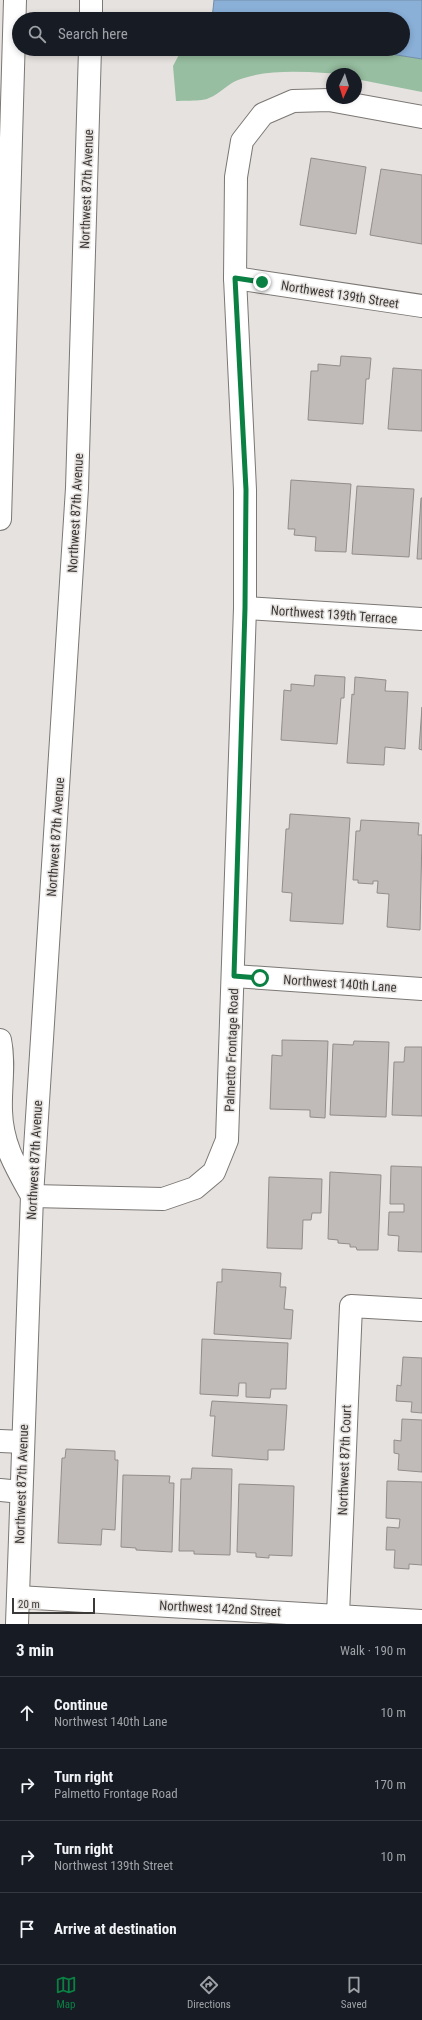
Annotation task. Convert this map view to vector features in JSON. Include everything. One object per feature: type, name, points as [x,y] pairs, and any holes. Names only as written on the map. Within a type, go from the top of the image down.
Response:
[{"type":"street","points":[[15,0],[15,12]]},
{"type":"street","points":[[91,0],[91,12]]},
{"type":"street","points":[[0,519],[13,56]]},
{"type":"street","name":"Northwest 87th Avenue","points":[[17,1624],[32,1196],[77,488],[90,56]]},
{"type":"street","name":"Palmetto Frontage Road","points":[[32,1196],[163,1199],[195,1188],[214,1172],[227,1140],[234,976],[245,608],[246,490],[235,278],[236,177],[242,141],[263,114],[293,100],[329,100],[422,117]]},
{"type":"street","name":"Northwest 139th Street","points":[[235,278],[422,306]]},
{"type":"street","name":"Northwest 139th Terrace","points":[[245,608],[422,620]]},
{"type":"street","name":"Northwest 140th Lane","points":[[234,976],[422,989]]},
{"type":"street","points":[[0,1040],[3,1054],[1,1111],[6,1148],[32,1196]]},
{"type":"street","name":"Northwest 87th Court","points":[[338,1615],[351,1306],[422,1310]]},
{"type":"street","points":[[0,1440],[23,1442]]},
{"type":"street","points":[[0,1490],[21,1492]]},
{"type":"street","name":"Northwest 142nd Street","points":[[18,1597],[422,1621]]},
{"type":"green space","points":[[178,56],[403,56],[422,59],[422,92],[362,80],[362,68],[326,68],[326,73],[282,72],[252,76],[230,84],[217,94],[206,99],[176,101],[173,66]]},
{"type":"water","points":[[214,0],[422,0],[422,59],[403,56],[410,56],[410,12],[213,12]]},
{"type":"building","points":[[311,158],[366,167],[356,234],[300,225]]},
{"type":"building","points":[[381,169],[422,175],[422,244],[370,235]]},
{"type":"building","points":[[341,356],[371,358],[369,379],[366,379],[363,424],[308,420],[311,371],[318,371],[318,364],[340,366]]},
{"type":"building","points":[[393,368],[422,370],[422,431],[388,429]]},
{"type":"building","points":[[291,480],[351,484],[346,552],[315,551],[316,537],[294,535],[295,529],[288,529]]},
{"type":"building","points":[[357,486],[414,489],[409,557],[352,554]]},
{"type":"building","points":[[421,498],[422,559],[417,559]]},
{"type":"building","points":[[315,675],[345,677],[344,698],[341,698],[337,744],[281,740],[284,690],[291,691],[291,684],[314,686]]},
{"type":"building","points":[[355,677],[386,680],[385,691],[408,692],[405,749],[385,747],[384,765],[347,763],[352,694],[354,695]]},
{"type":"building","points":[[422,707],[422,750],[419,749]]},
{"type":"building","points":[[290,814],[350,818],[343,924],[290,921],[292,893],[282,892],[286,829],[289,829]]},
{"type":"building","points":[[361,820],[419,823],[418,835],[422,835],[420,930],[387,927],[389,894],[377,893],[378,881],[373,881],[373,884],[358,883],[358,880],[353,880],[356,831],[360,831]]},
{"type":"building","points":[[282,1040],[328,1041],[325,1118],[310,1117],[310,1110],[270,1109],[272,1055],[282,1056]]},
{"type":"building","points":[[354,1041],[389,1042],[386,1117],[330,1115],[333,1044],[353,1045]]},
{"type":"building","points":[[405,1047],[422,1047],[422,1116],[392,1115],[394,1062],[404,1062]]},
{"type":"building","points":[[391,1166],[422,1167],[422,1252],[398,1251],[399,1236],[388,1235],[389,1212],[404,1212],[404,1204],[390,1204]]},
{"type":"building","points":[[330,1172],[381,1175],[378,1250],[357,1250],[356,1247],[350,1247],[350,1244],[338,1243],[338,1240],[328,1239]]},
{"type":"building","points":[[269,1177],[322,1179],[321,1213],[312,1213],[311,1220],[303,1220],[302,1249],[267,1248]]},
{"type":"building","points":[[222,1269],[281,1273],[280,1287],[286,1287],[284,1309],[293,1310],[291,1339],[214,1334],[217,1282],[222,1282]]},
{"type":"building","points":[[202,1339],[288,1343],[286,1389],[271,1389],[270,1398],[246,1397],[246,1383],[239,1383],[238,1396],[200,1394]]},
{"type":"building","points":[[403,1357],[422,1358],[422,1413],[411,1412],[412,1402],[396,1401],[397,1385],[401,1386]]},
{"type":"building","points":[[212,1401],[287,1405],[284,1450],[268,1450],[268,1460],[212,1456],[215,1416],[210,1416]]},
{"type":"building","points":[[402,1419],[422,1420],[422,1472],[398,1470],[399,1454],[394,1453],[394,1440],[401,1441]]},
{"type":"building","points":[[66,1449],[115,1451],[115,1460],[118,1460],[115,1530],[102,1529],[101,1545],[58,1543],[62,1458],[65,1458]]},
{"type":"building","points":[[192,1468],[232,1469],[230,1555],[194,1554],[194,1551],[179,1551],[181,1479],[191,1479]]},
{"type":"building","points":[[123,1475],[170,1476],[169,1483],[174,1483],[172,1552],[136,1550],[136,1548],[121,1547]]},
{"type":"building","points":[[387,1481],[422,1482],[422,1565],[409,1564],[409,1569],[394,1568],[395,1550],[386,1550],[387,1527],[399,1528],[400,1519],[386,1518]]},
{"type":"building","points":[[239,1484],[294,1486],[292,1556],[269,1555],[269,1558],[256,1557],[256,1553],[237,1552]]},
{"type":"route","points":[[260,978],[234,976],[245,608],[246,490],[235,278],[262,282]]}]
